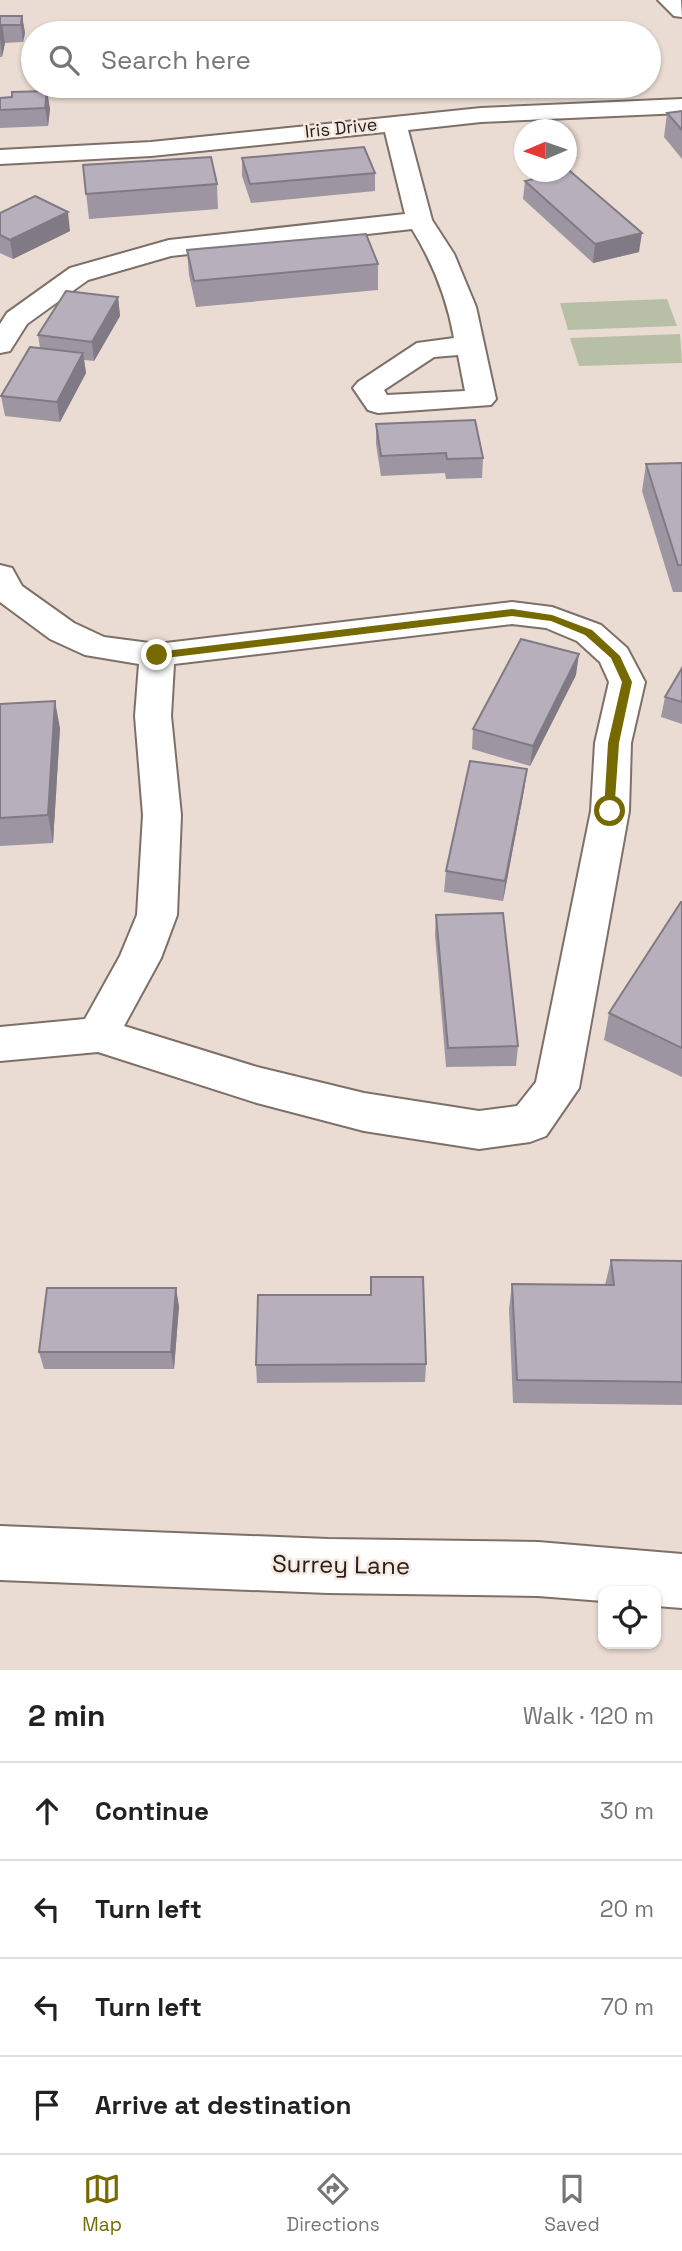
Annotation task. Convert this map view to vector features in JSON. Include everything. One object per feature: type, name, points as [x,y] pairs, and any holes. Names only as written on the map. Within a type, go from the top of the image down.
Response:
[{"type":"street","points":[[668,0],[682,11]]},
{"type":"street","name":"Iris Drive","points":[[0,158],[151,149],[394,122],[541,111],[682,106]]},
{"type":"street","points":[[394,122],[419,220],[441,254],[458,296],[470,345]]},
{"type":"street","points":[[0,345],[17,319],[79,274],[169,247],[419,220]]},
{"type":"street","points":[[0,575],[9,592],[62,631],[97,647],[157,655],[512,612],[552,618],[589,633],[615,656],[627,682],[613,743],[610,811],[557,1088],[530,1123],[479,1130],[364,1112],[257,1085],[98,1035],[0,1044]]},
{"type":"street","points":[[98,1035],[139,958],[157,915],[162,816],[153,716],[157,655]]},
{"type":"street","name":"Surrey Lane","points":[[0,1553],[327,1566],[538,1569],[682,1581]]},
{"type":"green space","points":[[667,299],[677,326],[568,330],[560,303]]},
{"type":"green space","points":[[680,334],[682,363],[579,366],[570,338]]},
{"type":"building","points":[[0,16],[22,16],[21,25],[2,25],[0,38]]},
{"type":"building","points":[[12,92],[21,92],[21,98],[46,98],[45,108],[0,110],[0,98],[12,97]]},
{"type":"building","points":[[682,111],[682,130],[667,113]]},
{"type":"building","points":[[364,147],[375,173],[250,184],[242,158]]},
{"type":"building","points":[[211,157],[217,184],[86,194],[83,165]]},
{"type":"building","points":[[577,177],[642,233],[595,244],[526,182],[577,182]]},
{"type":"building","points":[[35,196],[68,212],[10,240],[0,235],[0,213]]},
{"type":"building","points":[[366,234],[378,264],[194,281],[187,250]]},
{"type":"building","points":[[66,291],[118,297],[92,342],[38,335]]},
{"type":"building","points":[[30,347],[83,353],[57,402],[1,396]]},
{"type":"building","points":[[475,420],[483,458],[447,459],[446,453],[381,456],[376,424]]},
{"type":"building","points":[[682,463],[682,565],[678,565],[646,464]]},
{"type":"building","points":[[521,639],[579,654],[533,746],[473,729]]},
{"type":"building","points":[[682,668],[682,702],[665,697]]},
{"type":"building","points":[[55,701],[48,815],[0,818],[0,704]]},
{"type":"building","points":[[470,761],[527,769],[505,881],[446,871]]},
{"type":"building","points":[[682,902],[682,1048],[609,1013]]},
{"type":"building","points":[[503,913],[518,1046],[448,1048],[436,915]]},
{"type":"building","points":[[611,1260],[682,1261],[682,1382],[517,1380],[512,1284],[614,1285]]},
{"type":"building","points":[[371,1277],[423,1277],[426,1364],[256,1365],[258,1295],[371,1295]]},
{"type":"building","points":[[47,1288],[176,1288],[171,1352],[39,1352]]},
{"type":"route","points":[[157,655],[512,612],[552,618],[589,633],[615,656],[627,682],[613,743],[610,811]]}]
